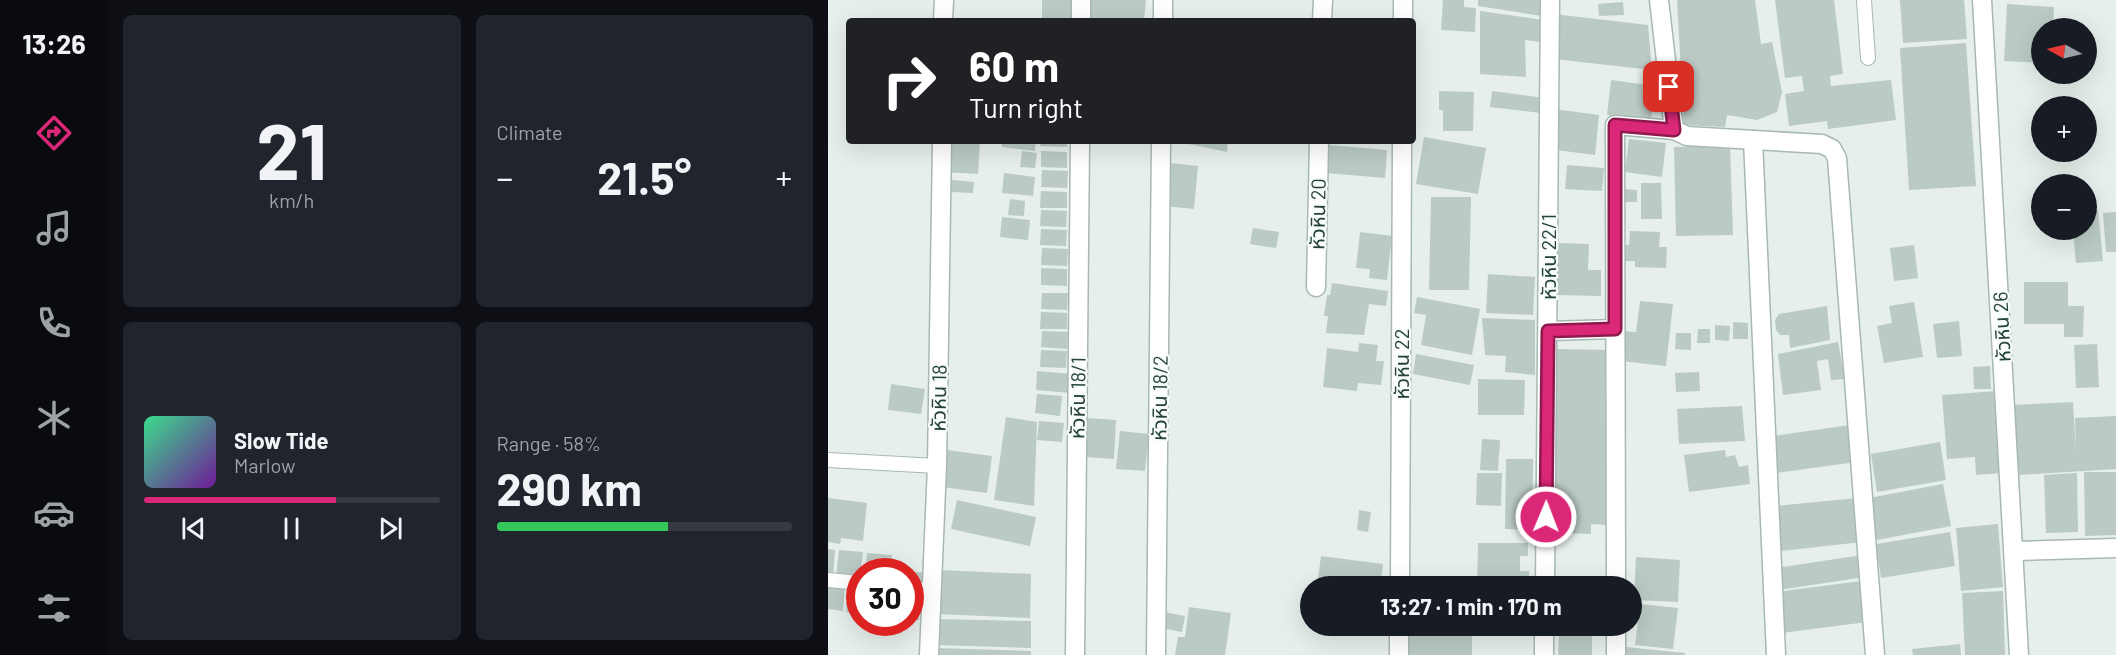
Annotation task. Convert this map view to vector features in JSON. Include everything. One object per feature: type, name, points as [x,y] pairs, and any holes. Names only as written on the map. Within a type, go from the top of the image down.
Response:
[{"type":"street","points":[[943,18],[944,0]]},
{"type":"street","points":[[1081,18],[1082,0]]},
{"type":"street","points":[[1163,0],[1163,18]]},
{"type":"street","points":[[1322,18],[1323,0]]},
{"type":"street","points":[[1403,0],[1403,18]]},
{"type":"street","name":"หัวหิน 22/1","points":[[1545,576],[1550,0]]},
{"type":"street","points":[[1659,0],[1674,130]]},
{"type":"street","name":"หัวหิน 26","points":[[1982,0],[2019,655]]},
{"type":"street","points":[[1616,576],[1615,125],[1674,130],[1687,136],[1822,144],[1832,149],[1837,158],[1875,655]]},
{"type":"street","points":[[1753,140],[1776,655]]},
{"type":"street","name":"หัวหิน 18","points":[[929,655],[937,466],[942,144]]},
{"type":"street","name":"หัวหิน 18/1","points":[[1076,655],[1080,144]]},
{"type":"street","name":"หัวหิน 18/2","points":[[1156,655],[1161,144]]},
{"type":"street","name":"หัวหิน 20","points":[[1316,287],[1319,144]]},
{"type":"street","name":"หัวหิน 22","points":[[1400,576],[1402,144]]},
{"type":"street","points":[[1548,331],[1615,329]]},
{"type":"street","points":[[2014,551],[2116,548]]},
{"type":"street","points":[[1399,636],[1399,655]]},
{"type":"street","points":[[1544,636],[1544,655]]},
{"type":"street","points":[[1616,636],[1616,655]]},
{"type":"lane","points":[[1864,0],[1868,58]]},
{"type":"lane","points":[[828,460],[937,466]]},
{"type":"lane","points":[[828,580],[846,582]]},
{"type":"lane","points":[[924,590],[933,591]]},
{"type":"building","points":[[1042,0],[1074,0],[1074,18],[1042,18]]},
{"type":"building","points":[[1087,0],[1146,0],[1144,18],[1085,18]]},
{"type":"building","points":[[1443,0],[1464,0],[1464,7],[1476,8],[1475,32],[1441,30]]},
{"type":"building","points":[[1478,0],[1542,0],[1542,16],[1478,6]]},
{"type":"building","points":[[1677,0],[1755,0],[1761,44],[1772,42],[1782,92],[1777,112],[1757,120],[1727,115],[1725,127],[1684,125]]},
{"type":"building","points":[[1775,0],[1834,0],[1843,74],[1830,76],[1831,86],[1891,80],[1896,120],[1828,129],[1827,121],[1789,126],[1785,94],[1804,91],[1802,76],[1785,78]]},
{"type":"building","points":[[1900,0],[1964,0],[1967,39],[1903,43]]},
{"type":"building","points":[[1623,2],[1624,15],[1599,16],[1598,4]]},
{"type":"building","points":[[2007,4],[2054,7],[2053,18],[2031,18],[2031,62],[2004,61]]},
{"type":"building","points":[[1480,11],[1543,20],[1542,42],[1525,40],[1526,77],[1480,74]]},
{"type":"building","points":[[1554,14],[1648,25],[1652,70],[1554,59]]},
{"type":"building","points":[[1966,43],[1976,186],[1909,190],[1900,48]]},
{"type":"building","points":[[1611,80],[1655,86],[1651,120],[1607,115]]},
{"type":"building","points":[[1439,91],[1474,92],[1473,131],[1443,131],[1443,110],[1439,110]]},
{"type":"building","points":[[1492,91],[1544,98],[1541,113],[1490,107]]},
{"type":"building","points":[[1554,109],[1599,115],[1595,155],[1556,150],[1558,130],[1552,129]]},
{"type":"building","points":[[1424,137],[1486,148],[1478,194],[1416,184]]},
{"type":"building","points":[[1629,139],[1666,143],[1662,177],[1625,172]]},
{"type":"building","points":[[945,144],[980,144],[978,174],[943,172]]},
{"type":"building","points":[[1002,144],[1036,144],[1035,151],[1002,147]]},
{"type":"building","points":[[1040,144],[1067,144],[1067,147],[1040,146]]},
{"type":"building","points":[[1188,144],[1228,144],[1227,152]]},
{"type":"building","points":[[1329,145],[1387,150],[1385,178],[1326,173]]},
{"type":"building","points":[[1730,145],[1733,235],[1676,236],[1674,147]]},
{"type":"building","points":[[1022,151],[1037,153],[1035,168],[1020,167]]},
{"type":"building","points":[[1041,151],[1067,152],[1067,168],[1041,167]]},
{"type":"building","points":[[1169,163],[1198,166],[1194,209],[1165,206]]},
{"type":"building","points":[[1567,165],[1604,168],[1602,191],[1565,189]]},
{"type":"building","points":[[1042,170],[1068,171],[1067,188],[1041,187]]},
{"type":"building","points":[[1004,173],[1035,177],[1033,196],[1002,193]]},
{"type":"building","points":[[952,180],[974,182],[973,193],[951,192]]},
{"type":"building","points":[[1641,183],[1661,183],[1662,219],[1641,219]]},
{"type":"building","points":[[1622,189],[1637,190],[1637,202],[1621,202]]},
{"type":"building","points":[[1041,191],[1067,192],[1067,208],[1040,208]]},
{"type":"building","points":[[1431,197],[1471,197],[1469,290],[1429,290]]},
{"type":"building","points":[[1010,199],[1025,201],[1024,216],[1008,215]]},
{"type":"building","points":[[1041,210],[1067,211],[1066,227],[1040,226]]},
{"type":"building","points":[[2097,210],[2103,261],[2076,263],[2074,240],[2097,240]]},
{"type":"building","points":[[2116,212],[2116,252],[2106,252],[2103,213]]},
{"type":"building","points":[[1002,217],[1030,220],[1028,240],[1000,237]]},
{"type":"building","points":[[1253,228],[1279,232],[1276,248],[1250,244]]},
{"type":"building","points":[[1041,229],[1067,230],[1066,246],[1040,245]]},
{"type":"building","points":[[1630,231],[1660,232],[1659,247],[1667,247],[1666,268],[1635,267],[1635,261],[1620,261],[1620,245],[1629,245]]},
{"type":"building","points":[[1360,232],[1392,236],[1387,280],[1369,278],[1370,269],[1356,268]]},
{"type":"building","points":[[1557,243],[1589,244],[1588,270],[1601,270],[1601,296],[1555,295]]},
{"type":"building","points":[[1914,245],[1918,278],[1894,281],[1890,248]]},
{"type":"building","points":[[1042,248],[1068,249],[1067,266],[1041,265]]},
{"type":"building","points":[[1041,268],[1067,269],[1067,286],[1041,285]]},
{"type":"building","points":[[1488,274],[1535,277],[1533,315],[1486,313]]},
{"type":"building","points":[[2024,282],[2068,282],[2068,306],[2084,306],[2083,337],[2064,337],[2064,324],[2024,324]]},
{"type":"building","points":[[1332,283],[1388,291],[1386,306],[1369,304],[1364,335],[1326,333],[1328,316],[1324,316],[1327,295],[1330,295]]},
{"type":"building","points":[[1042,293],[1068,293],[1067,310],[1041,309]]},
{"type":"building","points":[[1417,297],[1480,309],[1472,355],[1421,345],[1426,315],[1414,313]]},
{"type":"building","points":[[1640,301],[1673,304],[1666,366],[1620,361],[1623,331],[1636,332]]},
{"type":"building","points":[[1914,302],[1923,357],[1884,363],[1877,326],[1892,323],[1889,306]]},
{"type":"building","points":[[1827,306],[1830,340],[1790,348],[1789,335],[1780,335],[1776,330],[1775,320],[1779,314]]},
{"type":"building","points":[[1041,312],[1067,313],[1067,329],[1040,329]]},
{"type":"building","points":[[1482,318],[1535,320],[1535,375],[1505,372],[1506,356],[1485,355]]},
{"type":"building","points":[[1959,321],[1962,356],[1937,358],[1933,324]]},
{"type":"building","points":[[1733,322],[1748,323],[1748,339],[1733,339]]},
{"type":"building","points":[[1715,325],[1730,326],[1729,341],[1715,340]]},
{"type":"building","points":[[1698,329],[1710,329],[1710,343],[1697,343]]},
{"type":"building","points":[[1042,331],[1068,332],[1067,349],[1041,347]]},
{"type":"building","points":[[1676,333],[1691,333],[1691,350],[1675,349]]},
{"type":"building","points":[[1838,342],[1845,379],[1831,380],[1828,359],[1817,361],[1821,390],[1783,395],[1778,354]]},
{"type":"building","points":[[1359,343],[1378,345],[1376,361],[1384,361],[1381,385],[1358,383],[1357,391],[1323,387],[1327,348],[1358,352]]},
{"type":"building","points":[[2097,344],[2099,387],[2076,388],[2074,345]]},
{"type":"building","points":[[1556,349],[1612,350],[1609,525],[1591,524],[1591,534],[1552,533]]},
{"type":"building","points":[[1041,350],[1067,351],[1066,368],[1040,367]]},
{"type":"building","points":[[1416,354],[1474,365],[1470,385],[1413,374]]},
{"type":"building","points":[[1990,366],[1991,389],[1974,389],[1973,367]]},
{"type":"building","points":[[1037,371],[1073,374],[1071,393],[1036,390]]},
{"type":"building","points":[[1699,372],[1700,391],[1676,392],[1675,373]]},
{"type":"building","points":[[1478,379],[1525,380],[1524,415],[1478,415]]},
{"type":"building","points":[[891,384],[925,389],[921,414],[888,410]]},
{"type":"building","points":[[1997,391],[2003,473],[1976,475],[1975,457],[1947,459],[1942,395]]},
{"type":"building","points":[[1037,394],[1062,396],[1060,416],[1035,413]]},
{"type":"building","points":[[2073,402],[2076,453],[2075,418],[2116,416],[2116,469],[2018,475],[2014,405]]},
{"type":"building","points":[[1742,406],[1745,441],[1679,444],[1677,409]]},
{"type":"building","points":[[1006,417],[1037,422],[1034,506],[994,500]]},
{"type":"building","points":[[1087,418],[1116,420],[1114,459],[1085,457]]},
{"type":"building","points":[[1039,421],[1064,423],[1062,442],[1037,440]]},
{"type":"building","points":[[1850,425],[1856,462],[1777,473],[1772,436]]},
{"type":"building","points":[[1120,431],[1149,434],[1145,471],[1116,469]]},
{"type":"building","points":[[1482,439],[1500,440],[1498,471],[1480,470]]},
{"type":"building","points":[[1940,442],[1946,480],[1877,492],[1871,454]]},
{"type":"building","points":[[947,450],[992,456],[987,493],[942,487]]},
{"type":"building","points":[[1725,450],[1726,457],[1735,455],[1739,467],[1748,465],[1750,484],[1689,492],[1684,455]]},
{"type":"building","points":[[1506,459],[1533,459],[1532,530],[1505,529]]},
{"type":"building","points":[[2084,472],[2116,472],[2116,535],[2085,536]]},
{"type":"building","points":[[1477,473],[1502,473],[1501,506],[1476,505]]},
{"type":"building","points":[[2077,473],[2078,532],[2046,533],[2044,475]]},
{"type":"building","points":[[1943,484],[1951,526],[1877,540],[1869,498]]},
{"type":"building","points":[[828,498],[867,503],[863,541],[841,538],[840,544],[828,542]]},
{"type":"building","points":[[1857,498],[1862,542],[1781,551],[1776,506]]},
{"type":"building","points":[[957,500],[1036,517],[1030,546],[951,529]]},
{"type":"building","points":[[1359,510],[1371,512],[1368,532],[1357,530]]},
{"type":"building","points":[[1998,524],[2003,587],[1961,591],[1956,528]]},
{"type":"building","points":[[1950,532],[1955,566],[1881,578],[1876,544]]},
{"type":"building","points":[[1478,543],[1528,543],[1528,556],[1520,556],[1520,571],[1529,571],[1529,576],[1477,576]]},
{"type":"building","points":[[828,549],[835,550],[833,576],[828,576]]},
{"type":"building","points":[[839,550],[863,552],[862,558],[846,558],[846,578],[836,577]]},
{"type":"building","points":[[867,553],[892,555],[892,558],[866,558]]},
{"type":"building","points":[[1862,555],[1865,577],[1779,590],[1776,568]]},
{"type":"building","points":[[1321,556],[1383,564],[1381,576],[1318,576]]},
{"type":"building","points":[[1636,557],[1680,560],[1678,602],[1642,600],[1642,576],[1635,576]]},
{"type":"building","points":[[938,570],[1031,574],[1030,618],[936,614]]},
{"type":"building","points":[[1861,581],[1867,622],[1782,633],[1777,592]]},
{"type":"building","points":[[828,585],[845,586],[843,611],[828,609]]},
{"type":"building","points":[[2003,591],[2005,655],[1965,655],[1962,593]]},
{"type":"building","points":[[1642,604],[1678,608],[1673,649],[1635,645],[1636,636],[1642,636]]},
{"type":"building","points":[[1189,607],[1231,613],[1225,655],[1175,655],[1178,637],[1185,637]]},
{"type":"building","points":[[1164,612],[1185,616],[1182,632],[1161,628]]},
{"type":"building","points":[[935,619],[1031,621],[1031,648],[935,645]]},
{"type":"building","points":[[1409,636],[1472,636],[1472,655],[1409,655]]},
{"type":"building","points":[[1559,636],[1592,636],[1592,655],[1558,655]]},
{"type":"building","points":[[1960,644],[1961,655],[1913,655],[1912,649]]},
{"type":"building","points":[[1626,647],[1685,653],[1685,655],[1625,655]]},
{"type":"building","points":[[937,648],[1031,651],[1031,655],[937,655]]},
{"type":"route","points":[[1546,517],[1548,331],[1615,329],[1615,125],[1674,130],[1669,87]]}]
